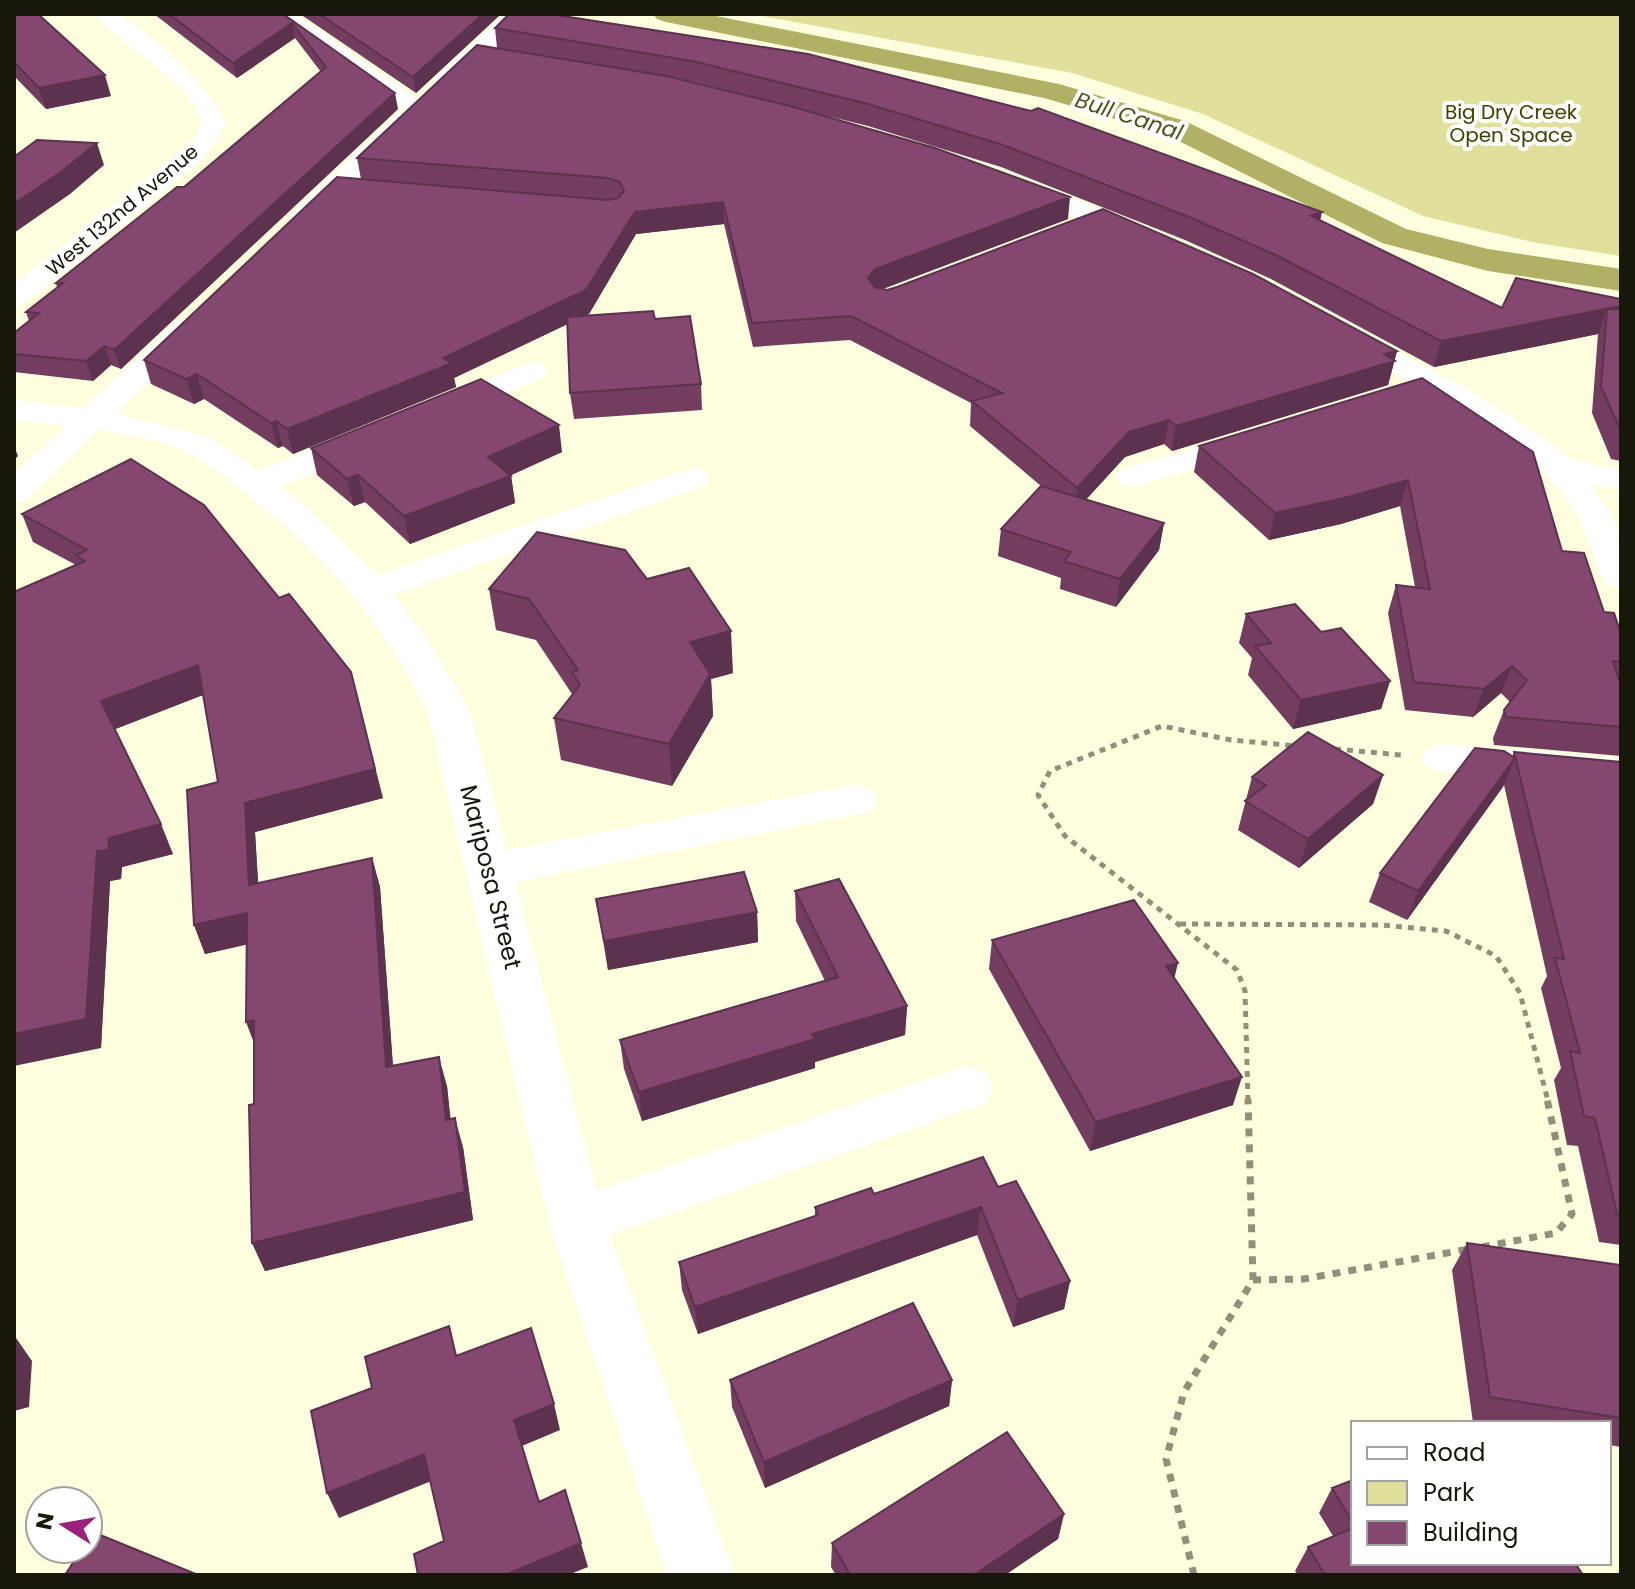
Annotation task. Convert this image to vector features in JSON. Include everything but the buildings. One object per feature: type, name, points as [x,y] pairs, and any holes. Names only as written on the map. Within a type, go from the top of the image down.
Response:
[{"type":"street","name":"West 132nd Avenue","points":[[14,298],[189,158],[203,143],[214,122],[209,106],[192,88],[106,14]]},
{"type":"street","points":[[281,14],[417,108]]},
{"type":"street","points":[[288,232],[517,14]]},
{"type":"street","points":[[474,54],[513,60]]},
{"type":"street","points":[[991,175],[1174,249]]},
{"type":"street","points":[[334,188],[364,190]]},
{"type":"street","points":[[1057,235],[1100,219]]},
{"type":"street","points":[[14,493],[207,308]]},
{"type":"street","points":[[1314,317],[1436,384],[1526,441],[1560,468],[1594,513],[1621,577]]},
{"type":"street","points":[[256,485],[532,371]]},
{"type":"street","points":[[1391,398],[1436,384]]},
{"type":"street","name":"Mariposa Street","points":[[14,410],[92,418],[201,446],[256,485],[329,545],[371,590],[431,672],[449,712],[491,870],[526,1025],[577,1222],[701,1575]]},
{"type":"street","points":[[1133,477],[1287,430]]},
{"type":"street","points":[[1560,468],[1621,480]]},
{"type":"street","points":[[371,590],[694,478]]},
{"type":"street","points":[[1443,758],[1621,774]]},
{"type":"street","points":[[491,870],[855,800]]},
{"type":"street","points":[[577,1222],[967,1088]]},
{"type":"path","points":[[1194,1575],[1166,1459],[1184,1392],[1253,1280],[1245,991],[1237,970],[1065,836],[1038,795],[1050,771],[1162,726],[1231,740],[1307,747]]},
{"type":"path","points":[[1322,748],[1443,758]]},
{"type":"path","points":[[1179,924],[1381,925],[1446,931],[1496,956],[1520,993],[1542,1075],[1572,1214],[1556,1233],[1304,1279],[1253,1280]]},
{"type":"green space","name":"Big Dry Creek Open Space","points":[[751,14],[1621,14],[1621,256],[1537,243],[1423,216],[1203,114],[1072,73]]},
{"type":"waterway","name":"Bull Canal","points":[[666,14],[1049,90],[1174,127],[1394,236],[1488,260],[1621,280]]}]
